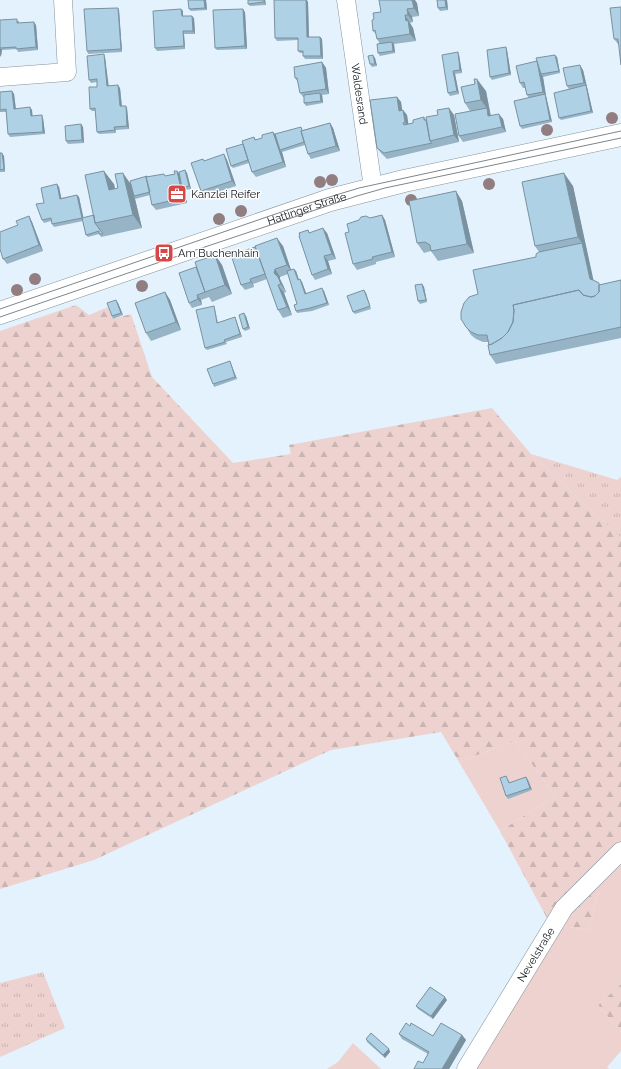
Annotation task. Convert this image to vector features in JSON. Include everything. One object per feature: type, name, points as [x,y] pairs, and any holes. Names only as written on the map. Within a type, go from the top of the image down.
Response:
[{"type":"main road","name":"Hattinger Straße","points":[[0,313],[326,201],[372,188],[621,135]]},
{"type":"street","points":[[0,77],[67,72],[63,0]]},
{"type":"street","name":"Waldesrand","points":[[346,0],[372,188]]},
{"type":"street","name":"Nevelstraße","points":[[466,1069],[564,908],[621,851]]},
{"type":"green space","points":[[76,305],[89,315],[108,307],[113,319],[131,314],[152,377],[233,463],[291,454],[289,445],[492,408],[531,454],[621,538],[621,854],[591,887],[598,892],[589,930],[560,926],[547,918],[500,831],[555,796],[515,741],[459,762],[441,732],[331,750],[94,860],[0,889],[0,331]]},
{"type":"green space","points":[[531,454],[617,480],[621,477],[621,538]]},
{"type":"green space","points":[[515,741],[555,796],[500,831],[459,762]]},
{"type":"green space","points":[[614,862],[621,865],[621,984],[598,1005],[621,1032],[621,1051],[607,1067],[609,1069],[471,1069],[560,926],[589,930],[598,893],[591,886]]},
{"type":"green space","points":[[43,972],[65,1028],[0,1057],[0,983]]},
{"type":"green space","points":[[621,984],[621,1032],[598,1005]]},
{"type":"green space","points":[[353,1043],[381,1069],[327,1069],[338,1062]]},
{"type":"building","points":[[188,0],[204,0],[205,8],[189,9]]},
{"type":"building","points":[[248,0],[264,0],[264,2],[248,4]]},
{"type":"building","points":[[274,0],[306,0],[307,37],[320,37],[321,56],[303,56],[303,51],[298,51],[298,38],[275,38]]},
{"type":"building","points":[[379,0],[412,0],[414,8],[407,9],[408,15],[405,15],[406,21],[408,20],[410,34],[377,39],[375,30],[373,31],[372,20],[374,19],[373,13],[381,12]]},
{"type":"building","points":[[437,0],[445,0],[446,7],[438,8]]},
{"type":"building","points":[[621,7],[621,65],[618,39],[614,39],[610,8]]},
{"type":"building","points":[[118,8],[121,49],[87,51],[84,9]]},
{"type":"building","points":[[181,9],[182,16],[192,16],[193,31],[183,31],[184,46],[155,48],[153,11]]},
{"type":"building","points":[[243,9],[245,46],[215,48],[213,10]]},
{"type":"building","points":[[17,19],[17,23],[34,22],[36,47],[16,49],[16,47],[0,48],[0,20]]},
{"type":"building","points":[[392,42],[393,51],[378,53],[377,44]]},
{"type":"building","points":[[506,47],[509,73],[490,77],[487,50]]},
{"type":"building","points":[[458,52],[460,70],[453,71],[457,91],[448,93],[442,55]]},
{"type":"building","points":[[104,54],[107,86],[118,85],[120,106],[126,106],[127,126],[114,127],[115,130],[97,132],[95,108],[90,109],[89,87],[97,87],[97,79],[89,80],[87,56]]},
{"type":"building","points":[[373,55],[375,64],[370,64],[368,56]]},
{"type":"building","points":[[555,55],[559,71],[541,74],[536,58]]},
{"type":"building","points":[[537,61],[543,92],[527,95],[524,82],[520,83],[516,66]]},
{"type":"building","points":[[322,62],[326,89],[300,93],[297,78],[295,78],[294,67]]},
{"type":"building","points":[[580,65],[584,83],[567,86],[563,68]]},
{"type":"building","points":[[474,79],[477,79],[481,100],[465,103],[461,87],[475,84]]},
{"type":"building","points":[[586,85],[591,111],[559,118],[554,93]]},
{"type":"building","points":[[12,91],[14,109],[30,107],[31,116],[42,115],[43,132],[8,134],[6,109],[0,110],[0,92]]},
{"type":"building","points":[[320,93],[321,101],[304,103],[304,95]]},
{"type":"building","points":[[545,94],[550,120],[520,126],[514,101]]},
{"type":"building","points":[[397,97],[399,111],[403,110],[404,125],[413,123],[413,120],[424,117],[424,120],[426,120],[430,141],[432,143],[384,153],[377,148],[370,100]]},
{"type":"building","points":[[449,108],[454,135],[430,141],[426,117],[438,115],[437,110]]},
{"type":"building","points":[[487,108],[488,116],[499,114],[502,127],[459,136],[455,114]]},
{"type":"building","points":[[330,123],[336,146],[308,154],[301,131]]},
{"type":"building","points":[[81,124],[82,140],[66,141],[65,126]]},
{"type":"building","points":[[301,127],[304,142],[280,150],[275,134]]},
{"type":"building","points":[[273,132],[283,162],[252,172],[242,141],[254,137],[255,140],[262,138],[262,135]]},
{"type":"building","points":[[243,144],[248,160],[231,166],[226,149]]},
{"type":"building","points":[[0,153],[2,153],[4,169],[0,170]]},
{"type":"building","points":[[224,154],[232,181],[201,191],[191,163],[203,159],[204,161]]},
{"type":"building","points":[[185,170],[189,186],[182,188],[179,172]]},
{"type":"building","points":[[104,171],[109,190],[118,188],[115,174],[123,173],[133,215],[95,223],[85,175]]},
{"type":"building","points":[[174,171],[177,171],[183,198],[152,205],[146,177],[175,174]]},
{"type":"building","points":[[564,173],[578,237],[535,246],[522,182]]},
{"type":"building","points":[[147,176],[150,192],[134,196],[130,181]]},
{"type":"building","points":[[57,184],[60,199],[77,195],[82,218],[52,224],[51,218],[42,220],[36,204],[44,203],[41,188]]},
{"type":"building","points":[[456,191],[467,244],[431,251],[430,245],[425,242],[417,243],[409,201]]},
{"type":"building","points":[[94,215],[95,223],[103,234],[99,234],[99,231],[86,235],[82,218]]},
{"type":"building","points":[[382,215],[392,252],[353,264],[345,233],[349,232],[347,224],[359,220],[361,217],[366,216],[370,218]]},
{"type":"building","points":[[29,216],[39,245],[3,259],[0,249],[0,232],[18,225],[16,221]]},
{"type":"building","points":[[323,228],[332,254],[324,256],[328,269],[312,275],[299,233],[308,230],[309,233]]},
{"type":"building","points":[[277,238],[287,265],[275,269],[274,273],[278,277],[281,284],[278,285],[287,307],[278,310],[255,246]]},
{"type":"building","points":[[582,243],[590,279],[599,283],[599,292],[595,296],[591,297],[583,295],[579,290],[513,305],[513,322],[508,332],[502,338],[489,345],[487,335],[478,335],[471,332],[466,327],[461,319],[461,312],[464,303],[469,297],[478,294],[473,270],[536,257],[536,254],[539,252]]},
{"type":"building","points":[[255,247],[265,274],[250,279],[251,282],[241,285],[231,255]]},
{"type":"building","points":[[215,255],[225,285],[205,292],[195,262]]},
{"type":"building","points":[[196,267],[205,292],[197,295],[198,299],[189,303],[179,273]]},
{"type":"building","points":[[294,269],[298,280],[300,279],[305,294],[322,288],[327,303],[296,311],[294,305],[297,304],[287,271]]},
{"type":"building","points":[[621,280],[621,327],[490,355],[488,345],[502,338],[508,332],[513,322],[513,305],[579,290],[583,295],[591,297],[595,296],[599,292],[599,285]]},
{"type":"building","points":[[422,284],[426,300],[418,301],[415,285]]},
{"type":"building","points":[[364,290],[370,306],[353,312],[347,296]]},
{"type":"building","points":[[165,292],[176,322],[146,333],[135,303]]},
{"type":"building","points":[[116,300],[121,313],[112,316],[107,303]]},
{"type":"building","points":[[214,306],[217,323],[235,317],[240,334],[224,340],[225,342],[205,348],[196,310]]},
{"type":"building","points":[[244,313],[248,327],[243,329],[239,315]]},
{"type":"building","points":[[230,361],[235,377],[213,384],[207,369]]},
{"type":"building","points":[[506,776],[509,783],[526,777],[530,788],[506,796],[500,778]]},
{"type":"building","points":[[430,987],[445,997],[431,1016],[416,1006]]},
{"type":"building","points":[[406,1023],[410,1026],[411,1023],[433,1036],[441,1023],[462,1035],[442,1069],[414,1069],[418,1061],[423,1063],[429,1052],[399,1034]]},
{"type":"building","points":[[371,1033],[389,1049],[383,1055],[366,1039]]},
{"type":"tram line","points":[[0,309],[290,209],[359,188],[621,131]]},
{"type":"tram line","points":[[0,317],[357,196],[385,188],[621,138]]},
{"type":"place","name":"Kanzlei Reifer","points":[[177,194]]},
{"type":"place","name":"Am Buchenhain","points":[[164,253]]}]
